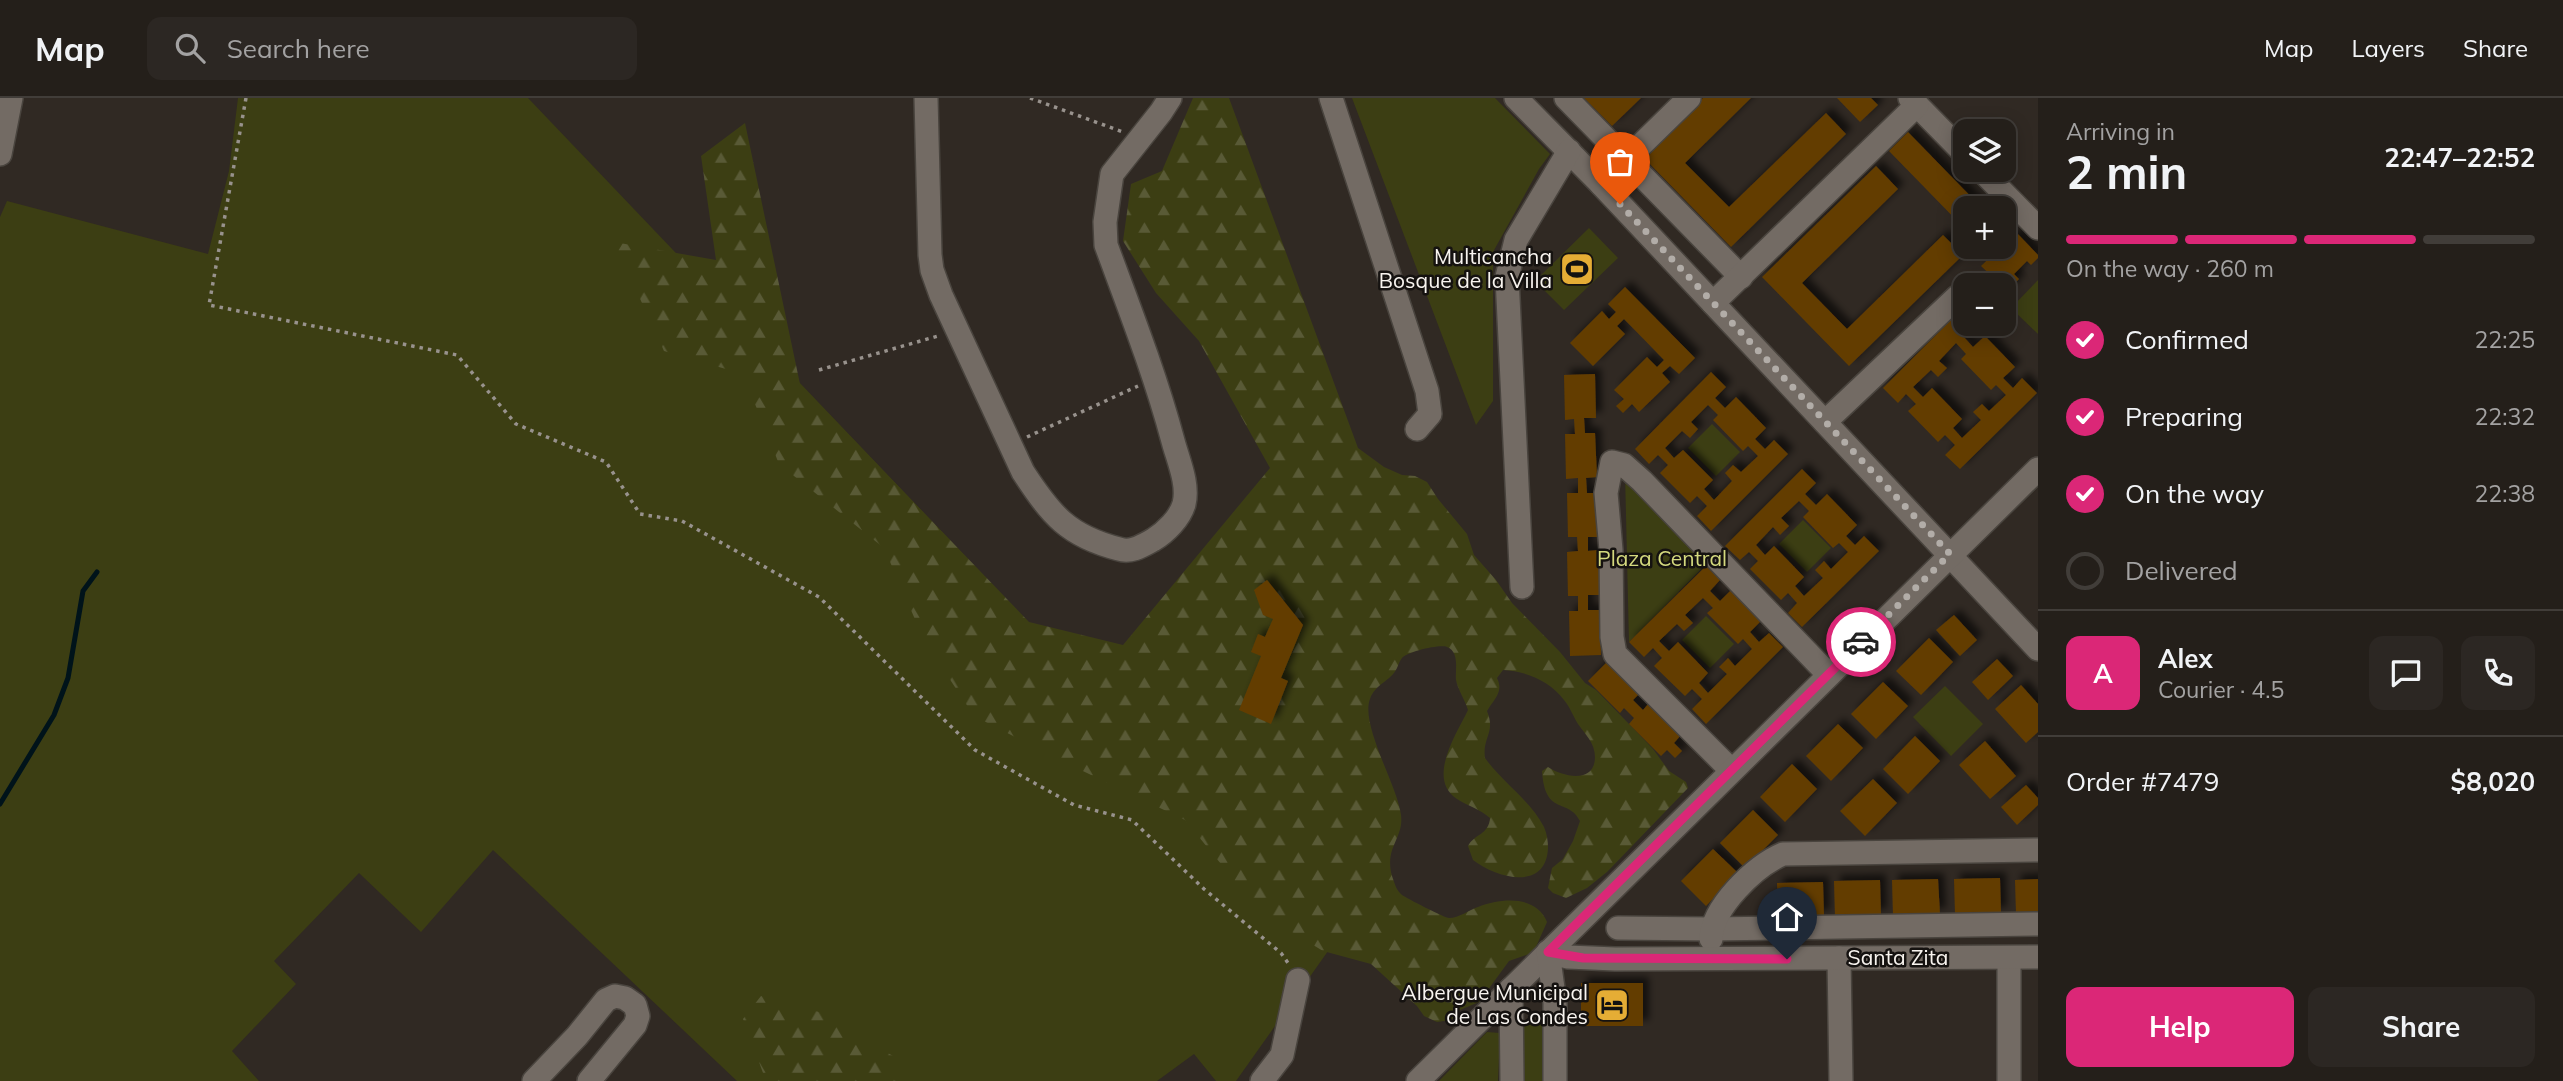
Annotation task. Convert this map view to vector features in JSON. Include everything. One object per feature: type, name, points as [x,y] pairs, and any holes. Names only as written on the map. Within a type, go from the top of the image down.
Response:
[{"type":"street","points":[[0,154],[10,98]]},
{"type":"street","points":[[926,98],[932,270],[957,330],[1023,472],[1052,514],[1072,531],[1093,543],[1127,551],[1143,546],[1162,534],[1178,516],[1184,503],[1184,484],[1156,378],[1106,245],[1105,222],[1112,174],[1170,98]]},
{"type":"street","points":[[1331,98],[1427,391],[1430,414],[1417,429]]},
{"type":"street","points":[[1516,98],[1601,184],[2038,649]]},
{"type":"street","points":[[1566,98],[1741,277]]},
{"type":"street","points":[[1601,184],[1689,98]]},
{"type":"street","points":[[1713,303],[1914,101],[1953,142]]},
{"type":"street","points":[[1522,587],[1507,276],[1516,240],[1569,151]]},
{"type":"street","points":[[1993,182],[2038,228]]},
{"type":"street","points":[[1825,422],[1953,301]]},
{"type":"street","points":[[1731,770],[1615,654],[1606,493],[1612,462],[1624,466],[1642,481],[1828,674]]},
{"type":"street","points":[[1418,1081],[2038,469]]},
{"type":"street","points":[[1710,959],[1711,929],[1722,909],[1756,870],[1783,854],[2038,850]]},
{"type":"street","points":[[1618,928],[2038,924]]},
{"type":"street","points":[[1548,952],[1555,1003],[1556,1081]]},
{"type":"street","name":"Santa Zita","points":[[1548,952],[1583,958],[2038,957]]},
{"type":"street","points":[[1839,958],[1841,1081]]},
{"type":"street","points":[[2009,958],[2009,1081]]},
{"type":"street","points":[[1262,1081],[1282,1055],[1298,980]]},
{"type":"street","points":[[1511,989],[1512,1081]]},
{"type":"street","points":[[534,1081],[577,1036],[606,1000],[615,996],[625,998],[635,1005],[638,1016],[635,1025],[589,1081]]},
{"type":"path","points":[[246,98],[209,305],[457,355],[516,424],[606,462],[640,514],[681,521],[819,597],[975,750],[1074,805],[1132,820],[1204,888],[1281,953],[1298,980]]},
{"type":"path","points":[[1030,98],[1141,138]]},
{"type":"path","points":[[819,370],[957,330]]},
{"type":"path","points":[[1010,445],[1156,378]]},
{"type":"green space","points":[[238,98],[528,98],[1089,686],[1338,937],[1236,1081],[1216,1081],[1194,1054],[1157,1081],[737,1081],[493,850],[421,932],[359,873],[274,961],[296,984],[232,1051],[259,1081],[0,1081],[0,217],[7,201],[208,254],[229,171]]},
{"type":"green space","points":[[1193,98],[1229,98],[1358,448],[1384,467],[1427,482],[1467,534],[1474,555],[1512,603],[1560,652],[1585,683],[1596,690],[1653,749],[1669,771],[1686,782],[1688,788],[1607,872],[1587,888],[1566,898],[1553,893],[1548,888],[1552,868],[1563,859],[1580,821],[1575,814],[1552,801],[1544,785],[1542,771],[1548,767],[1569,775],[1584,775],[1594,766],[1595,752],[1566,703],[1552,687],[1529,675],[1503,670],[1497,678],[1499,691],[1487,711],[1490,730],[1485,745],[1485,758],[1538,817],[1546,832],[1548,848],[1545,862],[1539,871],[1529,876],[1506,876],[1494,872],[1473,860],[1468,846],[1487,828],[1490,818],[1457,799],[1448,790],[1444,780],[1447,756],[1468,710],[1456,680],[1454,653],[1447,647],[1437,647],[1416,651],[1402,658],[1391,676],[1372,694],[1368,710],[1375,740],[1401,815],[1400,831],[1390,858],[1397,889],[1405,897],[1449,918],[1487,904],[1517,901],[1535,907],[1547,922],[1535,949],[1509,961],[1479,1002],[1460,1010],[1451,1020],[1437,1022],[1424,1016],[1417,1006],[1371,964],[1323,951],[1262,914],[1185,820],[974,716],[924,640],[884,548],[779,464],[743,374],[664,351],[614,242],[716,260],[701,156],[745,123],[800,384],[1029,622],[1123,645],[1270,468],[1199,341],[1156,293],[1123,241],[1131,184],[1162,171]]},
{"type":"green space","points":[[1352,98],[1495,98],[1550,154],[1493,252],[1493,401],[1476,425]]},
{"type":"green space","name":"Multicancha Bosque de la Villa","points":[[1589,228],[1618,258],[1564,310],[1535,281]]},
{"type":"green space","points":[[2038,280],[2038,334],[2016,313],[2016,303]]},
{"type":"green space","points":[[1712,424],[1740,452],[1716,476],[1688,448]]},
{"type":"green space","name":"Plaza Central","points":[[1625,473],[1711,559],[1629,642]]},
{"type":"green space","points":[[1803,520],[1831,548],[1807,572],[1779,544]]},
{"type":"green space","points":[[1706,616],[1734,644],[1710,668],[1682,640]]},
{"type":"green space","points":[[1945,686],[1983,724],[1951,756],[1913,717]]},
{"type":"green space","points":[[761,996],[819,1012],[893,1056],[910,1081],[766,1081],[743,1019]]},
{"type":"green space","points":[[1546,1023],[1547,1081],[1521,1081],[1520,1025]]},
{"type":"green space","points":[[1487,1032],[1500,1033],[1498,1081],[1439,1081]]},
{"type":"building","points":[[1584,98],[1641,98],[1612,126]]},
{"type":"building","points":[[1703,98],[1751,98],[1685,163],[1729,207],[1826,113],[1846,134],[1731,247],[1643,157]]},
{"type":"building","points":[[1837,98],[1871,98],[1878,105],[1860,122]]},
{"type":"building","points":[[1908,132],[1953,178],[1953,182],[1957,182],[1970,196],[1953,196],[1953,217],[1889,151]]},
{"type":"building","points":[[1876,166],[1898,189],[1802,283],[1847,329],[1943,235],[1953,245],[1953,259],[1959,259],[1849,366],[1762,277]]},
{"type":"building","points":[[2016,232],[2038,255],[2031,265],[2027,261],[2015,273],[1988,273],[1981,266],[1988,259],[2016,259]]},
{"type":"building","points":[[1625,287],[1695,358],[1679,374],[1670,366],[1662,373],[1670,382],[1639,412],[1632,404],[1623,413],[1616,406],[1624,399],[1614,390],[1647,357],[1657,367],[1664,360],[1624,319],[1617,326],[1625,334],[1593,366],[1570,343],[1602,311],[1609,319],[1616,312],[1608,304]]},
{"type":"building","points":[[1953,318],[1953,336],[1963,336],[1973,347],[1985,336],[2015,367],[2003,378],[2013,388],[2022,378],[2037,393],[1960,469],[1945,455],[1955,445],[1945,435],[1938,442],[1908,411],[1916,404],[1906,394],[1898,403],[1883,388]],"holes":[[[1956,343],[1966,354],[1961,359],[1991,390],[1996,385],[2006,395],[1989,411],[1982,404],[1973,412],[1981,420],[1962,438],[1953,428],[1962,419],[1932,388],[1923,397],[1913,387],[1931,370],[1938,377],[1947,368],[1939,361]]]},
{"type":"building","points":[[1711,372],[1726,387],[1715,398],[1725,408],[1736,397],[1766,428],[1755,439],[1765,449],[1774,440],[1788,454],[1711,531],[1697,516],[1707,506],[1697,496],[1690,503],[1660,473],[1668,465],[1658,455],[1649,464],[1635,449]],"holes":[[[1708,405],[1718,415],[1713,420],[1743,451],[1748,446],[1758,456],[1741,472],[1733,465],[1725,473],[1732,481],[1714,500],[1704,489],[1713,480],[1683,450],[1674,458],[1665,448],[1682,431],[1690,438],[1698,429],[1691,422]]]},
{"type":"building","points":[[1595,374],[1596,418],[1584,418],[1585,433],[1595,433],[1597,477],[1586,478],[1587,493],[1597,493],[1599,537],[1588,537],[1588,551],[1598,550],[1600,595],[1588,595],[1588,610],[1600,610],[1601,655],[1570,656],[1569,611],[1578,611],[1578,596],[1568,596],[1567,552],[1578,551],[1577,537],[1568,537],[1567,493],[1578,493],[1578,478],[1566,479],[1565,434],[1575,434],[1574,419],[1565,420],[1564,375]]},
{"type":"building","points":[[1802,469],[1816,483],[1805,494],[1816,505],[1827,494],[1857,525],[1846,536],[1855,545],[1864,536],[1879,551],[1802,627],[1788,613],[1797,603],[1788,593],[1781,600],[1750,569],[1758,561],[1749,552],[1740,560],[1725,546]],"holes":[[[1799,501],[1809,511],[1803,517],[1833,548],[1839,543],[1848,552],[1831,569],[1824,561],[1815,570],[1823,578],[1804,596],[1795,586],[1804,577],[1774,546],[1765,555],[1756,545],[1773,527],[1780,535],[1789,526],[1781,518]]]},
{"type":"building","points":[[1706,566],[1720,580],[1710,591],[1720,601],[1731,590],[1761,621],[1750,632],[1759,642],[1769,633],[1783,647],[1706,724],[1692,709],[1702,699],[1692,689],[1685,696],[1654,666],[1662,658],[1653,648],[1644,657],[1629,642]],"holes":[[[1703,598],[1713,608],[1707,613],[1738,644],[1743,639],[1752,649],[1735,666],[1728,658],[1719,667],[1727,674],[1708,693],[1699,683],[1708,673],[1678,642],[1669,651],[1659,641],[1677,624],[1684,631],[1693,623],[1685,615]]]},
{"type":"building","points":[[1267,580],[1303,625],[1281,678],[1288,681],[1271,724],[1239,710],[1261,656],[1251,652],[1258,634],[1265,637],[1273,619],[1263,615],[1254,590]]},
{"type":"building","points":[[1954,615],[1977,640],[1960,656],[1936,630]]},
{"type":"building","points":[[1929,638],[1953,662],[1921,695],[1896,671]]},
{"type":"building","points":[[1997,659],[2013,676],[1988,700],[1972,682]]},
{"type":"building","points":[[1608,661],[1640,693],[1633,700],[1643,710],[1649,703],[1681,735],[1674,743],[1682,751],[1675,758],[1667,750],[1661,756],[1629,724],[1634,718],[1624,708],[1620,713],[1588,681]]},
{"type":"building","points":[[1883,682],[1908,706],[1876,739],[1851,714]]},
{"type":"building","points":[[2021,685],[2038,704],[2038,732],[2026,743],[1995,709]]},
{"type":"building","points":[[1838,724],[1863,748],[1831,781],[1806,756]]},
{"type":"building","points":[[1915,736],[1940,761],[1908,794],[1883,769]]},
{"type":"building","points":[[1985,741],[2016,776],[1990,799],[1959,765]]},
{"type":"building","points":[[1792,764],[1817,789],[1785,822],[1760,797]]},
{"type":"building","points":[[1873,779],[1897,803],[1865,836],[1840,811]]},
{"type":"building","points":[[2026,785],[2038,798],[2038,805],[2017,825],[2001,807]]},
{"type":"building","points":[[1753,810],[1778,835],[1745,868],[1720,843]]},
{"type":"building","points":[[1713,849],[1738,873],[1706,906],[1681,881]]},
{"type":"building","points":[[2000,878],[2001,913],[1955,914],[1954,879]]},
{"type":"building","points":[[1938,879],[1940,914],[1893,915],[1892,880]]},
{"type":"building","points":[[2038,879],[2038,914],[2016,914],[2015,880]]},
{"type":"building","points":[[1880,880],[1881,915],[1835,916],[1834,881]]},
{"type":"building","points":[[1823,882],[1824,916],[1778,918],[1777,883]]},
{"type":"building","name":"Albergue Municipal de Las Condes","points":[[1581,983],[1643,983],[1643,1026],[1581,1026]]},
{"type":"waterway","points":[[0,804],[54,715],[68,678],[83,591],[97,572]]},
{"type":"way so far","points":[[1620,204],[1950,554],[1861,642]]},
{"type":"place","name":"Multicancha Bosque de la Villa","points":[[1577,269]]},
{"type":"place","name":"Albergue Municipal de Las Condes","points":[[1612,1005]]},
{"type":"route","points":[[1787,959],[1583,958],[1548,952],[1861,642]]}]
